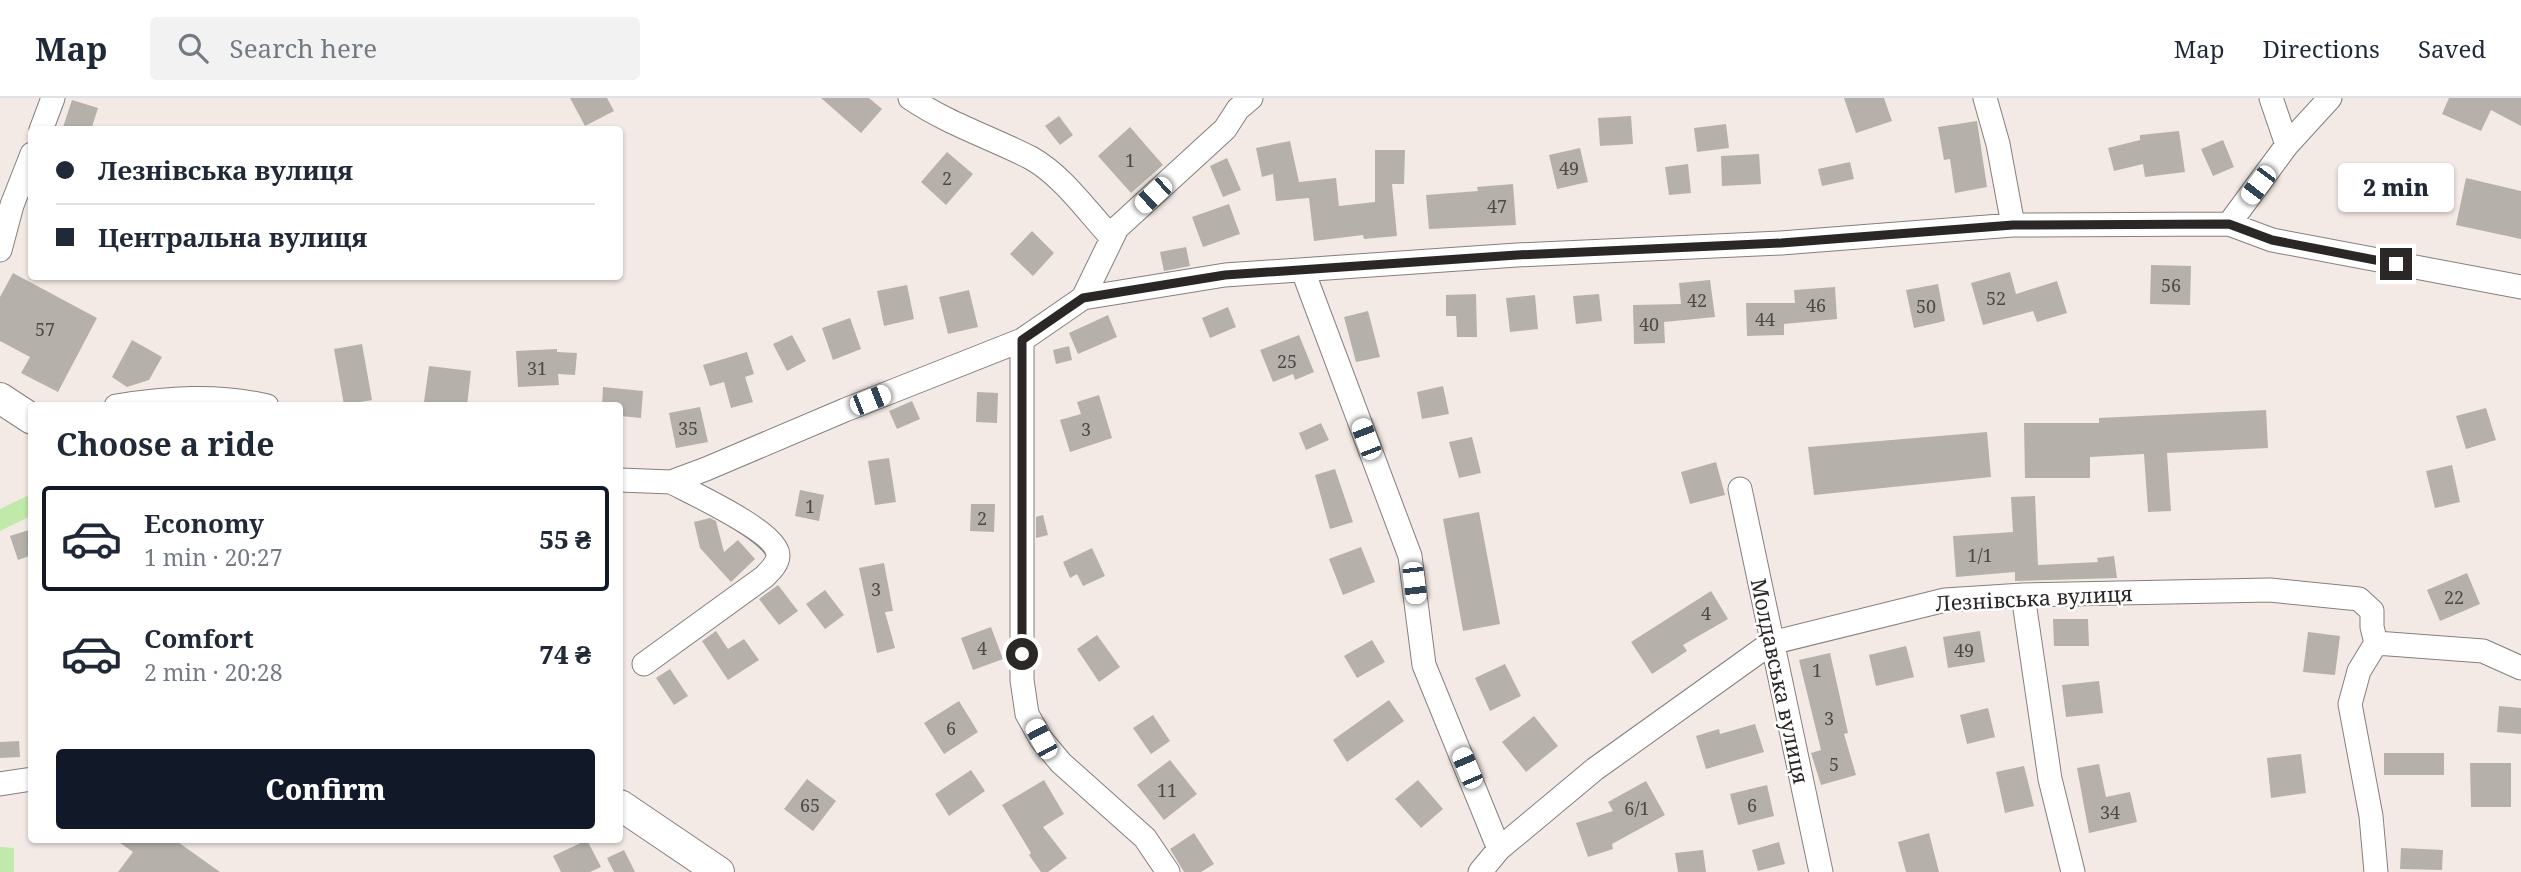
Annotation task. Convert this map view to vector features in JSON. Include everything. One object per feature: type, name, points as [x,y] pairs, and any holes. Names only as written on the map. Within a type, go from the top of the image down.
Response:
[{"type":"main road","points":[[2,402],[28,417]]},
{"type":"main road","points":[[623,807],[719,872]]},
{"type":"street","points":[[42,126],[53,98]]},
{"type":"street","points":[[910,98],[939,118],[1032,159],[1058,179],[1112,238]]},
{"type":"street","points":[[1083,298],[1117,228],[1225,129],[1238,109],[1251,98]]},
{"type":"street","points":[[1985,98],[1998,144],[2013,225]]},
{"type":"street","points":[[2272,98],[2287,145]]},
{"type":"street","points":[[2229,224],[2287,145],[2330,98]]},
{"type":"street","points":[[0,250],[12,205],[28,164]]},
{"type":"street","points":[[623,480],[671,482],[1022,340],[1083,298],[1225,275],[1517,255],[1781,243],[2013,225],[2229,224],[2272,240],[2521,287]]},
{"type":"street","points":[[1303,271],[1410,556],[1424,664],[1499,849]]},
{"type":"street","points":[[1022,340],[1022,680],[1027,714],[1041,739],[1061,763],[1145,838],[1168,872]]},
{"type":"street","points":[[153,402],[199,397],[251,402]]},
{"type":"street","points":[[644,664],[764,577],[774,567],[778,556],[774,543],[761,532],[671,482]]},
{"type":"street","name":"Молдавська вулиця","points":[[1740,489],[1821,872]]},
{"type":"street","name":"Лезнівська вулиця","points":[[1480,872],[1499,849],[1595,769],[1771,643],[1945,600],[2023,595],[2270,590],[2359,599],[2372,611],[2371,627],[2376,643]]},
{"type":"street","points":[[2023,595],[2050,779],[2073,872]]},
{"type":"street","points":[[2376,872],[2367,793],[2350,704],[2359,671],[2376,643],[2483,651],[2521,668]]},
{"type":"street","points":[[0,784],[28,780]]},
{"type":"green space","points":[[28,495],[28,517],[0,531],[0,509]]},
{"type":"green space","points":[[0,847],[14,848],[14,872],[0,872]]},
{"type":"building","points":[[570,98],[607,98],[614,111],[585,126]]},
{"type":"building","points":[[821,98],[869,98],[882,109],[861,133]]},
{"type":"building","points":[[1844,98],[1884,98],[1892,121],[1856,133]]},
{"type":"building","points":[[2449,98],[2521,98],[2521,126],[2491,110],[2481,131],[2442,114]]},
{"type":"building","points":[[72,100],[98,108],[92,126],[63,126]]},
{"type":"building","points":[[1059,116],[1073,135],[1060,145],[1045,126]]},
{"type":"building","points":[[1631,116],[1633,144],[1600,146],[1598,118]]},
{"type":"building","points":[[1977,121],[1987,187],[1955,193],[1950,159],[1944,160],[1938,127]]},
{"type":"building","points":[[1726,124],[1729,148],[1697,152],[1694,128]]},
{"type":"building","points":[[1130,127],[1163,165],[1131,193],[1098,156]]},
{"type":"building","points":[[2179,131],[2185,172],[2145,177],[2143,164],[2114,171],[2108,148],[2140,140],[2140,135]]},
{"type":"building","points":[[2223,140],[2234,167],[2213,176],[2201,149]]},
{"type":"building","points":[[1290,141],[1299,182],[1336,178],[1339,206],[1375,202],[1375,150],[1405,150],[1404,184],[1392,184],[1397,236],[1364,239],[1363,235],[1314,241],[1309,198],[1276,201],[1273,174],[1262,177],[1256,148]]},
{"type":"building","points":[[1580,148],[1588,182],[1557,189],[1549,155]]},
{"type":"building","points":[[947,152],[973,174],[946,205],[921,182]]},
{"type":"building","points":[[1759,154],[1761,184],[1722,186],[1721,156]]},
{"type":"building","points":[[1227,158],[1241,190],[1223,197],[1210,166]]},
{"type":"building","points":[[1850,162],[1854,179],[1822,186],[1818,169]]},
{"type":"building","points":[[1688,164],[1691,193],[1669,195],[1665,167]]},
{"type":"building","points":[[2466,178],[2521,191],[2521,239],[2456,225]]},
{"type":"building","points":[[1513,184],[1516,225],[1429,229],[1426,195],[1478,191],[1477,187]]},
{"type":"building","points":[[1229,204],[1240,234],[1203,247],[1192,217]]},
{"type":"building","points":[[1032,231],[1054,253],[1033,276],[1010,254]]},
{"type":"building","points":[[1186,247],[1190,266],[1164,271],[1160,252]]},
{"type":"building","points":[[2151,265],[2191,266],[2190,305],[2150,304]]},
{"type":"building","points":[[2010,272],[2016,294],[2057,281],[2067,313],[2037,322],[2033,311],[1983,325],[1971,283]]},
{"type":"building","points":[[13,273],[97,318],[58,392],[21,373],[30,357],[0,341],[0,297]]},
{"type":"building","points":[[1710,280],[1715,317],[1664,322],[1665,343],[1634,344],[1633,305],[1681,304],[1679,283]]},
{"type":"building","points":[[1938,284],[1945,321],[1914,328],[1906,290]]},
{"type":"building","points":[[907,285],[914,319],[884,326],[877,291]]},
{"type":"building","points":[[1835,287],[1837,319],[1784,324],[1784,335],[1747,336],[1746,303],[1795,303],[1794,290]]},
{"type":"building","points":[[969,290],[978,327],[948,334],[939,297]]},
{"type":"building","points":[[1476,294],[1477,337],[1457,337],[1456,316],[1446,316],[1446,295]]},
{"type":"building","points":[[1599,294],[1602,321],[1576,324],[1573,296]]},
{"type":"building","points":[[1535,295],[1538,329],[1510,332],[1506,298]]},
{"type":"building","points":[[1228,307],[1236,327],[1210,338],[1202,318]]},
{"type":"building","points":[[1368,311],[1380,357],[1356,362],[1344,317]]},
{"type":"building","points":[[1108,315],[1117,337],[1078,354],[1069,333]]},
{"type":"building","points":[[850,318],[861,349],[833,360],[822,328]]},
{"type":"building","points":[[792,335],[806,361],[787,371],[773,344]]},
{"type":"building","points":[[1299,335],[1314,372],[1295,380],[1293,374],[1273,382],[1260,350]]},
{"type":"building","points":[[132,340],[162,357],[149,380],[127,387],[112,377]]},
{"type":"building","points":[[362,344],[372,400],[343,402],[334,349]]},
{"type":"building","points":[[1069,346],[1072,360],[1056,364],[1053,350]]},
{"type":"building","points":[[557,349],[557,352],[577,353],[575,375],[558,374],[559,385],[518,387],[516,351]]},
{"type":"building","points":[[747,352],[754,374],[745,377],[753,402],[731,408],[724,382],[710,386],[703,365]]},
{"type":"building","points":[[429,366],[471,371],[467,402],[424,402]]},
{"type":"building","points":[[1443,386],[1449,414],[1422,419],[1417,392]]},
{"type":"building","points":[[603,387],[643,391],[641,418],[623,416],[623,402],[602,402]]},
{"type":"building","points":[[977,392],[998,393],[997,423],[976,422]]},
{"type":"building","points":[[1099,395],[1112,438],[1070,452],[1060,420],[1081,414],[1077,402]]},
{"type":"building","points":[[912,401],[920,419],[897,429],[889,411]]},
{"type":"building","points":[[700,407],[708,442],[676,448],[669,413]]},
{"type":"building","points":[[2486,408],[2496,440],[2466,449],[2456,416]]},
{"type":"building","points":[[2266,410],[2268,448],[2167,453],[2171,511],[2148,512],[2144,454],[2090,457],[2090,478],[2025,478],[2024,423],[2099,423],[2099,418]]},
{"type":"building","points":[[1321,423],[1329,440],[1306,450],[1299,433]]},
{"type":"building","points":[[1987,432],[1991,477],[1814,495],[1808,447]]},
{"type":"building","points":[[1472,437],[1481,473],[1459,478],[1449,442]]},
{"type":"building","points":[[889,458],[896,502],[875,505],[868,461]]},
{"type":"building","points":[[1716,462],[1725,495],[1690,504],[1681,472]]},
{"type":"building","points":[[2452,465],[2460,502],[2435,508],[2426,471]]},
{"type":"building","points":[[1335,469],[1353,522],[1330,529],[1315,475]]},
{"type":"building","points":[[800,490],[824,495],[819,521],[795,516]]},
{"type":"building","points":[[2035,496],[2038,565],[2098,562],[2097,558],[2114,556],[2117,578],[2015,581],[2015,572],[1956,577],[1953,536],[2013,532],[2011,497]]},
{"type":"building","points":[[971,504],[995,504],[994,532],[970,531]]},
{"type":"building","points":[[1479,512],[1500,624],[1463,631],[1443,519]]},
{"type":"building","points":[[1043,515],[1048,535],[1036,538],[1036,517]]},
{"type":"building","points":[[710,518],[716,521],[724,552],[738,540],[755,559],[731,582],[700,548],[694,522]]},
{"type":"building","points":[[28,530],[28,556],[18,560],[10,536]]},
{"type":"building","points":[[1361,547],[1375,582],[1343,595],[1329,559]]},
{"type":"building","points":[[1092,548],[1105,576],[1083,586],[1077,574],[1070,578],[1063,562]]},
{"type":"building","points":[[884,563],[893,611],[885,612],[895,648],[877,653],[859,568]]},
{"type":"building","points":[[2467,573],[2480,604],[2440,621],[2427,590]]},
{"type":"building","points":[[778,585],[798,611],[779,625],[759,599]]},
{"type":"building","points":[[825,590],[844,615],[825,629],[806,604]]},
{"type":"building","points":[[1711,591],[1728,619],[1683,645],[1687,651],[1652,674],[1631,642]]},
{"type":"building","points":[[2053,619],[2088,619],[2089,646],[2054,646]]},
{"type":"building","points":[[991,627],[1003,659],[973,670],[961,638]]},
{"type":"building","points":[[716,631],[728,649],[744,639],[759,660],[728,680],[702,641]]},
{"type":"building","points":[[1980,631],[1985,662],[1948,668],[1943,637]]},
{"type":"building","points":[[2308,632],[2340,636],[2335,675],[2303,672]]},
{"type":"building","points":[[1097,635],[1120,667],[1099,682],[1077,649]]},
{"type":"building","points":[[1372,640],[1385,662],[1357,678],[1344,656]]},
{"type":"building","points":[[1906,646],[1914,677],[1876,686],[1869,655]]},
{"type":"building","points":[[1830,653],[1848,733],[1844,734],[1856,775],[1821,785],[1811,753],[1821,750],[1799,660]]},
{"type":"building","points":[[1505,664],[1521,696],[1490,711],[1475,678]]},
{"type":"building","points":[[670,669],[688,696],[674,705],[656,678]]},
{"type":"building","points":[[2099,681],[2103,713],[2066,717],[2062,685]]},
{"type":"building","points":[[1389,700],[1404,721],[1347,762],[1333,740]]},
{"type":"building","points":[[959,701],[978,732],[944,754],[924,723]]},
{"type":"building","points":[[2499,706],[2521,708],[2521,734],[2497,732]]},
{"type":"building","points":[[1988,708],[1995,737],[1967,744],[1960,715]]},
{"type":"building","points":[[1153,715],[1170,741],[1151,754],[1133,728]]},
{"type":"building","points":[[1534,716],[1558,746],[1526,772],[1502,742]]},
{"type":"building","points":[[1755,724],[1764,752],[1706,769],[1696,736],[1719,729],[1720,734]]},
{"type":"building","points":[[19,741],[20,757],[0,758],[0,742]]},
{"type":"building","points":[[2384,753],[2444,753],[2444,775],[2384,775]]},
{"type":"building","points":[[2301,754],[2306,793],[2271,798],[2267,758]]},
{"type":"building","points":[[1170,760],[1197,794],[1164,820],[1137,785]]},
{"type":"building","points":[[2470,763],[2511,763],[2511,807],[2471,807]]},
{"type":"building","points":[[2099,764],[2106,797],[2130,792],[2137,822],[2089,833],[2077,768]]},
{"type":"building","points":[[2024,766],[2034,806],[2005,813],[1996,772]]},
{"type":"building","points":[[971,770],[985,791],[949,816],[935,794]]},
{"type":"building","points":[[807,779],[836,801],[813,831],[784,809]]},
{"type":"building","points":[[1044,780],[1064,814],[1043,827],[1067,858],[1048,872],[1041,872],[1029,855],[1031,853],[1002,805]]},
{"type":"building","points":[[1418,780],[1443,809],[1421,828],[1395,799]]},
{"type":"building","points":[[1646,781],[1665,815],[1612,844],[1613,849],[1588,857],[1576,823],[1613,811],[1608,802]]},
{"type":"building","points":[[1767,785],[1774,816],[1738,825],[1730,794]]},
{"type":"building","points":[[1194,833],[1214,864],[1201,872],[1184,872],[1170,849]]},
{"type":"building","points":[[1929,833],[1939,872],[1906,872],[1898,842]]},
{"type":"building","points":[[1779,842],[1785,864],[1758,871],[1752,850]]},
{"type":"building","points":[[120,843],[179,843],[220,872],[118,872],[133,852]]},
{"type":"building","points":[[581,843],[589,843],[601,867],[590,872],[561,872],[553,856]]},
{"type":"building","points":[[2401,848],[2443,850],[2442,870],[2400,869]]},
{"type":"building","points":[[624,850],[635,872],[614,872],[607,858]]},
{"type":"building","points":[[1703,850],[1706,872],[1678,872],[1675,853]]},
{"type":"route","points":[[1022,654],[1022,340],[1083,298],[1225,275],[1517,255],[1781,243],[2013,225],[2229,224],[2272,240],[2396,264]]}]
